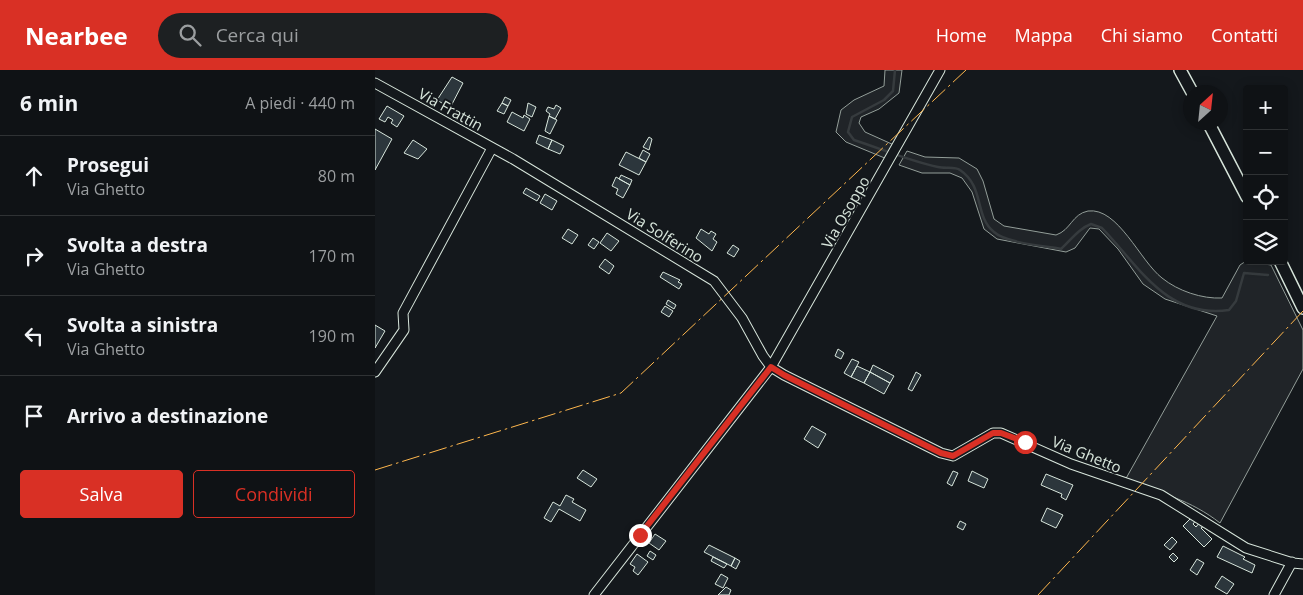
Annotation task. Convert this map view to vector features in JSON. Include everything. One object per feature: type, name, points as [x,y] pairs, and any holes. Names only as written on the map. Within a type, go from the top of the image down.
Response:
[{"type":"main road","points":[[1180,70],[1188,85]]},
{"type":"main road","points":[[1189,70],[1196,85]]},
{"type":"main road","points":[[1212,130],[1243,189]]},
{"type":"main road","points":[[1215,130],[1230,164]]},
{"type":"main road","points":[[1281,265],[1303,308]]},
{"type":"street","name":"Via Osoppo","points":[[771,367],[897,149],[940,70]]},
{"type":"street","name":"Via Frattin","points":[[375,83],[513,159]]},
{"type":"street","points":[[375,372],[404,330],[403,313],[493,148]]},
{"type":"street","name":"Via Solferino","points":[[513,159],[714,281],[741,318],[771,367]]},
{"type":"street","points":[[594,595],[771,367]]},
{"type":"street","name":"Via Ghetto","points":[[771,367],[941,453],[953,456],[993,433],[1001,433],[1071,464],[1161,495],[1246,548],[1303,564]]},
{"type":"street","points":[[1274,595],[1291,562]]},
{"type":"shaded area","points":[[885,70],[902,70],[899,93],[879,109],[861,117],[859,123],[865,132],[894,145],[887,159],[846,142],[836,132],[841,110],[854,100],[884,86]]},
{"type":"shaded area","points":[[907,151],[925,157],[959,158],[977,169],[983,181],[994,219],[1004,226],[1056,235],[1065,230],[1078,215],[1088,211],[1099,212],[1109,217],[1119,226],[1162,278],[1175,287],[1191,293],[1206,297],[1222,298],[1240,265],[1243,263],[1243,265],[1271,265],[1303,330],[1303,369],[1220,523],[1187,503],[1150,489],[1124,482],[1217,316],[1165,299],[1143,284],[1118,249],[1099,229],[1090,228],[1075,248],[1066,252],[997,239],[984,229],[972,192],[962,178],[950,173],[922,173],[899,165]]},
{"type":"building","points":[[452,77],[463,83],[450,108],[437,100]]},
{"type":"building","points":[[505,97],[511,100],[508,106],[502,103]]},
{"type":"building","points":[[502,103],[508,106],[504,114],[497,111]]},
{"type":"building","points":[[528,103],[536,107],[532,117],[526,114]]},
{"type":"building","points":[[556,105],[561,108],[555,119],[549,116],[550,114],[546,111],[548,107],[554,109]]},
{"type":"building","points":[[387,106],[404,116],[397,127],[391,123],[393,120],[388,117],[385,122],[379,119]]},
{"type":"building","points":[[512,112],[523,118],[524,115],[530,119],[524,131],[507,122]]},
{"type":"building","points":[[549,116],[557,120],[550,134],[545,131]]},
{"type":"building","points":[[375,129],[392,139],[375,170]]},
{"type":"building","points":[[539,135],[552,140],[548,149],[536,143]]},
{"type":"building","points":[[649,137],[652,139],[649,150],[643,147]]},
{"type":"building","points":[[413,140],[427,149],[418,159],[404,153]]},
{"type":"building","points":[[552,140],[564,146],[560,154],[548,149]]},
{"type":"building","points":[[643,150],[650,154],[646,162],[639,158]]},
{"type":"building","points":[[626,152],[646,162],[639,175],[619,165]]},
{"type":"building","points":[[621,175],[632,180],[630,185],[619,179]]},
{"type":"building","points":[[616,177],[630,185],[623,198],[616,194],[618,189],[612,186]]},
{"type":"building","points":[[526,188],[540,196],[537,201],[523,193]]},
{"type":"building","points":[[545,194],[557,201],[552,210],[540,203]]},
{"type":"building","points":[[568,229],[578,235],[572,244],[562,238]]},
{"type":"building","points":[[701,229],[709,234],[711,231],[716,234],[713,239],[717,242],[712,251],[696,238]]},
{"type":"building","points":[[607,233],[619,241],[611,251],[600,243]]},
{"type":"building","points":[[593,238],[599,242],[594,249],[588,245]]},
{"type":"building","points":[[733,245],[739,249],[734,257],[727,253]]},
{"type":"building","points":[[605,259],[614,266],[609,274],[599,267]]},
{"type":"building","points":[[663,272],[680,280],[678,282],[682,284],[679,289],[660,277]]},
{"type":"building","points":[[668,300],[676,305],[674,309],[666,304]]},
{"type":"building","points":[[665,306],[673,311],[669,317],[661,312]]},
{"type":"building","points":[[375,325],[385,331],[375,348]]},
{"type":"building","points":[[838,349],[844,353],[841,359],[835,356]]},
{"type":"building","points":[[852,359],[859,362],[851,377],[844,373]]},
{"type":"building","points":[[873,365],[894,376],[890,383],[870,372]]},
{"type":"building","points":[[857,366],[870,372],[864,383],[851,377]]},
{"type":"building","points":[[870,372],[890,383],[884,394],[864,383]]},
{"type":"building","points":[[916,372],[921,375],[912,391],[908,389]]},
{"type":"building","points":[[812,426],[826,434],[818,448],[804,439]]},
{"type":"building","points":[[583,470],[597,479],[591,487],[577,478]]},
{"type":"building","points":[[953,471],[958,473],[952,486],[947,483]]},
{"type":"building","points":[[972,471],[988,479],[984,488],[968,481]]},
{"type":"building","points":[[1046,474],[1073,485],[1066,500],[1061,497],[1062,494],[1041,485]]},
{"type":"building","points":[[566,495],[574,499],[572,502],[586,510],[580,521],[559,509],[551,522],[544,518],[553,502],[560,506]]},
{"type":"building","points":[[1047,508],[1063,515],[1056,528],[1041,521]]},
{"type":"building","points":[[1193,516],[1197,519],[1193,524],[1196,527],[1200,522],[1204,526],[1201,528],[1212,539],[1204,547],[1183,526]]},
{"type":"building","points":[[960,521],[966,524],[963,530],[957,527]]},
{"type":"building","points":[[655,534],[666,541],[659,550],[649,543]]},
{"type":"building","points":[[1172,537],[1177,542],[1170,550],[1164,545]]},
{"type":"building","points":[[709,545],[735,558],[731,566],[704,552]]},
{"type":"building","points":[[1223,546],[1245,557],[1243,559],[1255,565],[1252,573],[1217,557]]},
{"type":"building","points":[[650,551],[656,555],[653,560],[647,556]]},
{"type":"building","points":[[1173,553],[1178,558],[1174,562],[1169,557]]},
{"type":"building","points":[[637,554],[648,562],[638,575],[633,571],[635,567],[630,564]]},
{"type":"building","points":[[713,557],[727,564],[724,568],[711,561]]},
{"type":"building","points":[[735,558],[740,561],[736,569],[731,566]]},
{"type":"building","points":[[1197,559],[1204,563],[1197,575],[1190,570]]},
{"type":"building","points":[[721,574],[728,578],[723,588],[715,584]]},
{"type":"building","points":[[1222,576],[1234,584],[1227,594],[1215,587]]},
{"type":"building","points":[[726,587],[731,590],[729,595],[718,595]]},
{"type":"waterway","points":[[895,70],[893,91],[884,100],[852,117],[848,132],[854,140],[906,158],[938,167],[960,170],[973,185],[988,225],[1000,236],[1026,244],[1061,249],[1078,232],[1091,224],[1102,228],[1156,287],[1171,298],[1188,306],[1207,311],[1229,310],[1236,301],[1244,273],[1268,275]]},
{"type":"power","points":[[375,470],[621,393],[966,70]]},
{"type":"power","points":[[1038,595],[1303,311]]},
{"type":"route","points":[[640,535],[771,367],[941,453],[953,456],[993,433],[1001,433],[1025,442]]}]
